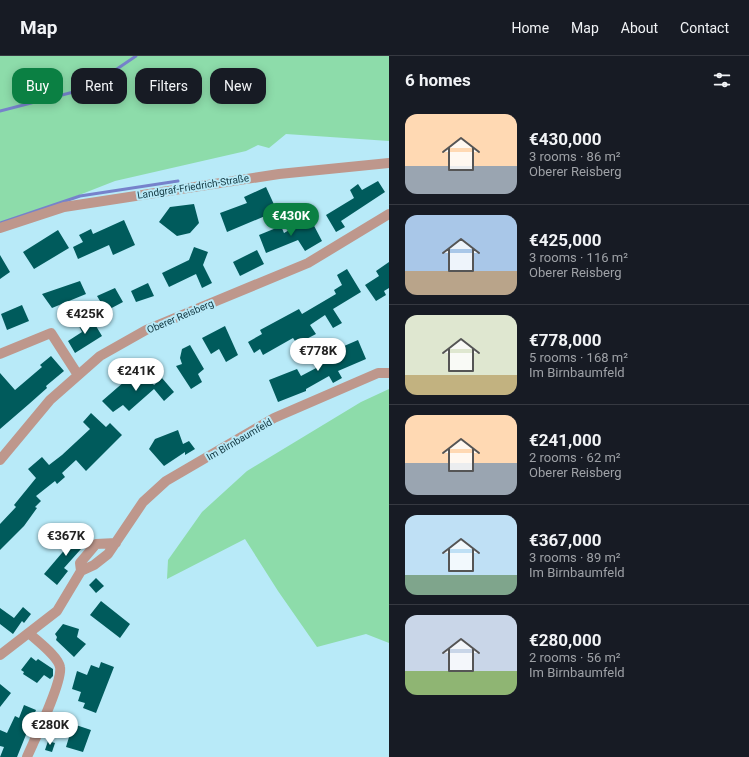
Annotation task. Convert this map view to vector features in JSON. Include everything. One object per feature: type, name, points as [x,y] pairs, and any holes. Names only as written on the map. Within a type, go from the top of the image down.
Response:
[{"type":"street","name":"Landgraf-Friedrich-Straße","points":[[0,228],[64,207],[279,174],[389,163]]},
{"type":"street","name":"Oberer Reisberg","points":[[0,460],[50,400],[100,356],[146,330],[308,263],[389,214]]},
{"type":"street","points":[[0,354],[51,333],[78,375]]},
{"type":"street","name":"Im Birnbaumfeld","points":[[81,571],[100,561],[116,542],[148,497],[166,481],[274,418],[378,373],[389,373]]},
{"type":"street","points":[[0,655],[57,611],[81,571],[80,564],[96,544],[116,542]]},
{"type":"street","points":[[27,757],[48,708],[60,676],[61,667],[58,660],[28,633]]},
{"type":"green space","points":[[0,56],[389,56],[389,141],[286,134],[269,148],[258,145],[246,151],[115,181],[0,226]]},
{"type":"green space","points":[[389,389],[389,643],[366,634],[317,647],[278,591],[245,539],[167,579],[168,560],[202,512],[247,471],[361,402]]},
{"type":"building","points":[[378,181],[385,192],[341,221],[345,227],[336,232],[326,215],[354,198],[350,190],[358,184],[362,190]]},
{"type":"building","points":[[266,187],[277,211],[227,232],[220,213],[247,203],[244,197]]},
{"type":"building","points":[[194,204],[199,223],[190,233],[177,236],[159,222],[170,207]]},
{"type":"building","points":[[310,218],[322,241],[305,251],[298,240],[266,253],[259,235],[281,226],[284,233]]},
{"type":"building","points":[[124,220],[135,245],[113,255],[109,245],[78,259],[73,247],[83,242],[79,235],[91,229],[93,234]]},
{"type":"building","points":[[58,230],[69,248],[34,269],[23,252]]},
{"type":"building","points":[[194,247],[208,252],[203,265],[212,283],[202,288],[196,274],[169,287],[162,273],[189,260]]},
{"type":"building","points":[[257,250],[264,264],[240,276],[233,262]]},
{"type":"building","points":[[0,255],[10,272],[0,279]]},
{"type":"building","points":[[389,262],[389,288],[384,291],[386,295],[376,301],[365,285],[379,276],[376,271]]},
{"type":"building","points":[[347,269],[361,292],[333,309],[342,323],[333,328],[325,315],[310,325],[316,334],[297,344],[293,338],[263,355],[260,349],[254,353],[248,342],[262,334],[260,330],[299,309],[302,314],[336,294],[334,290],[342,285],[337,275]]},
{"type":"building","points":[[80,281],[86,294],[52,308],[42,294]]},
{"type":"building","points":[[148,283],[154,296],[136,302],[131,291]]},
{"type":"building","points":[[115,288],[123,302],[106,311],[97,296]]},
{"type":"building","points":[[22,305],[29,321],[7,330],[1,314]]},
{"type":"building","points":[[90,316],[102,336],[75,353],[68,341],[82,332],[78,324]]},
{"type":"building","points":[[225,326],[238,355],[226,362],[219,349],[211,354],[202,338]]},
{"type":"building","points":[[358,340],[366,359],[338,371],[342,378],[333,383],[329,376],[306,389],[306,391],[278,402],[269,380],[297,369],[301,376],[318,367],[314,359]]},
{"type":"building","points":[[190,345],[204,369],[198,374],[202,382],[191,389],[176,366],[182,364],[180,358],[182,349]]},
{"type":"building","points":[[51,356],[64,371],[0,429],[0,373],[15,390],[42,367],[40,365]]},
{"type":"building","points":[[129,373],[136,380],[145,374],[154,385],[162,378],[174,392],[164,401],[154,389],[129,411],[123,405],[113,412],[102,401],[125,381],[123,378]]},
{"type":"building","points":[[91,413],[106,427],[110,423],[122,435],[86,471],[76,460],[62,473],[65,477],[57,484],[55,481],[36,496],[41,501],[35,507],[37,508],[24,526],[0,550],[0,524],[16,507],[14,505],[36,478],[28,469],[42,457],[49,465],[62,455],[90,429],[83,422]]},
{"type":"building","points":[[178,430],[183,444],[189,441],[195,449],[185,455],[185,452],[164,466],[149,449],[155,439]]},
{"type":"building","points":[[77,529],[89,540],[64,568],[68,571],[57,585],[44,574],[67,547],[63,544]]},
{"type":"building","points":[[96,578],[104,586],[96,593],[89,585]]},
{"type":"building","points":[[101,601],[130,624],[120,638],[90,615]]},
{"type":"building","points":[[23,607],[31,614],[24,623],[22,621],[13,634],[0,624],[0,608],[14,618]]},
{"type":"building","points":[[63,624],[79,629],[77,637],[86,644],[74,657],[56,640],[57,637],[55,634]]},
{"type":"building","points":[[31,657],[36,661],[38,659],[53,669],[53,676],[50,679],[44,675],[37,683],[23,674],[24,672],[21,670]]},
{"type":"building","points":[[101,662],[114,667],[96,713],[83,708],[85,703],[78,701],[81,692],[72,689],[77,671],[87,675],[91,665],[99,668]]},
{"type":"building","points":[[0,684],[11,693],[0,707]]},
{"type":"building","points":[[24,705],[36,710],[17,757],[0,757],[4,747],[0,746],[0,730],[7,733],[15,716],[19,718]]},
{"type":"building","points":[[73,724],[91,730],[83,752],[66,747]]},
{"type":"building","points":[[48,741],[55,743],[52,752],[45,750]]},
{"type":"waterway","points":[[0,111],[89,88],[136,56]]},
{"type":"waterway","points":[[0,223],[80,196],[178,181]]}]
